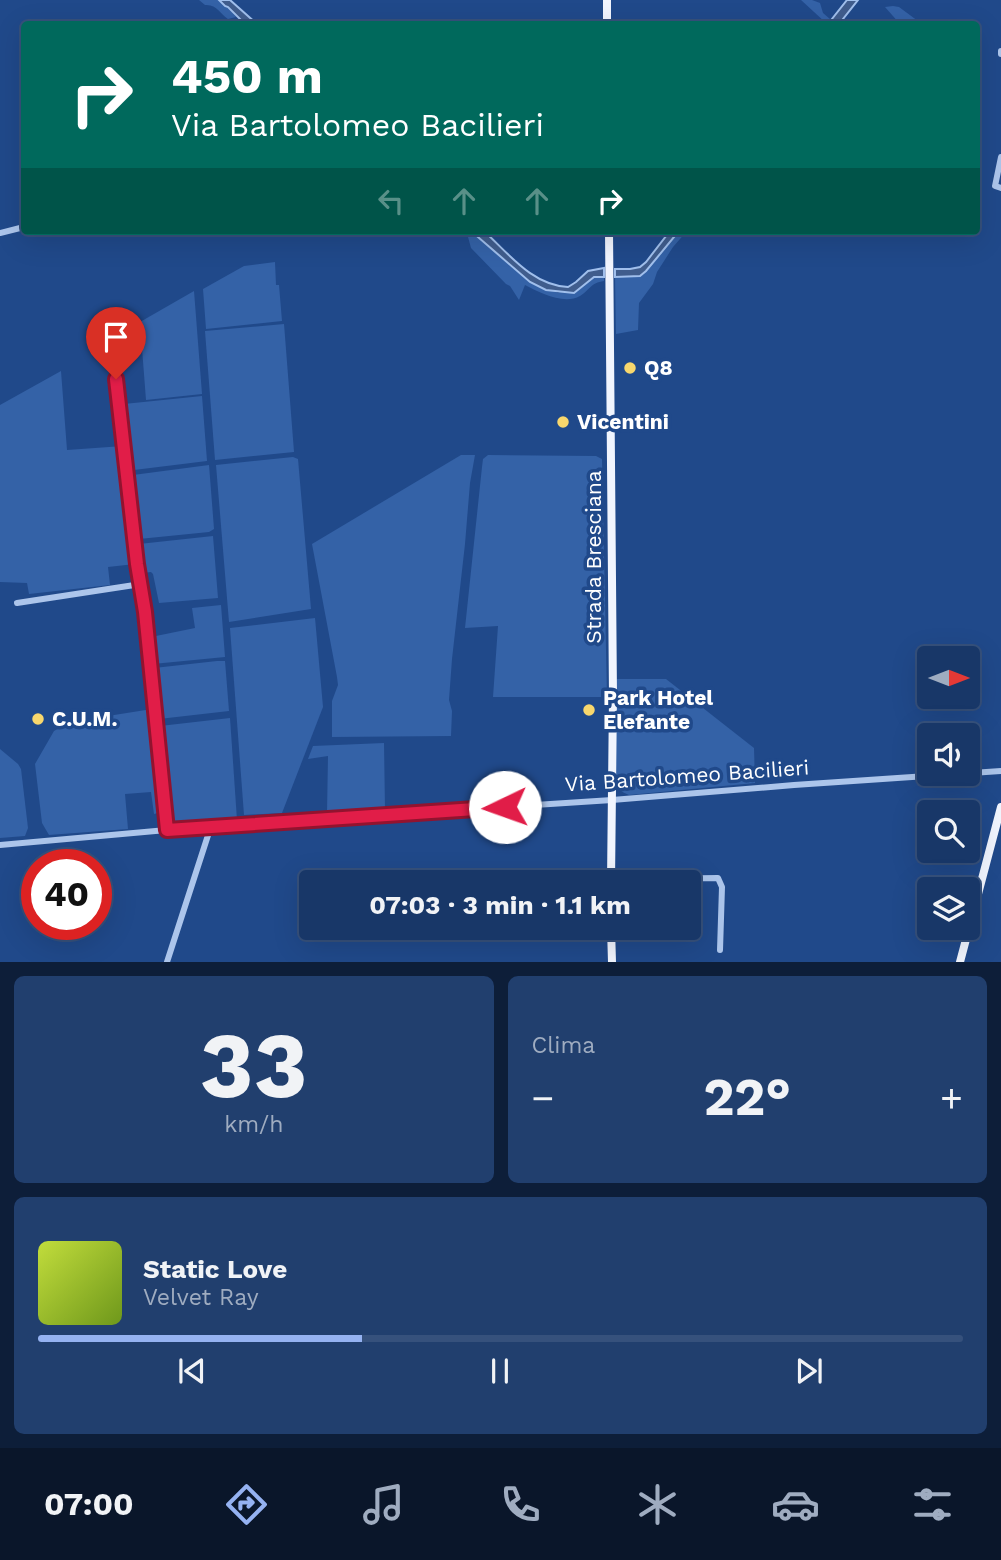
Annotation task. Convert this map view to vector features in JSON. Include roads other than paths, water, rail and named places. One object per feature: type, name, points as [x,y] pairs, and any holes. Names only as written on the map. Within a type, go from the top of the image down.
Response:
[{"type":"main road","points":[[607,0],[607,21]]},
{"type":"main road","name":"Strada Bresciana","points":[[609,235],[611,870]]},
{"type":"main road","points":[[963,960],[1001,807]]},
{"type":"main road","points":[[611,940],[612,961]]},
{"type":"street","points":[[1001,157],[995,186],[1001,188]]},
{"type":"street","points":[[0,233],[21,228]]},
{"type":"street","points":[[116,379],[167,830]]},
{"type":"street","points":[[17,603],[141,584]]},
{"type":"street","name":"Via Bartolomeo Bacilieri","points":[[0,845],[211,826],[1001,771]]},
{"type":"street","points":[[166,961],[211,826]]},
{"type":"street","points":[[701,878],[718,878],[722,887],[720,950]]},
{"type":"place","name":"Q8","points":[[630,368]]},
{"type":"place","name":"Vicentini","points":[[563,422]]},
{"type":"place","name":"Park Hotel Elefante","points":[[589,710]]},
{"type":"place","name":"C.U.M.","points":[[38,719]]}]
